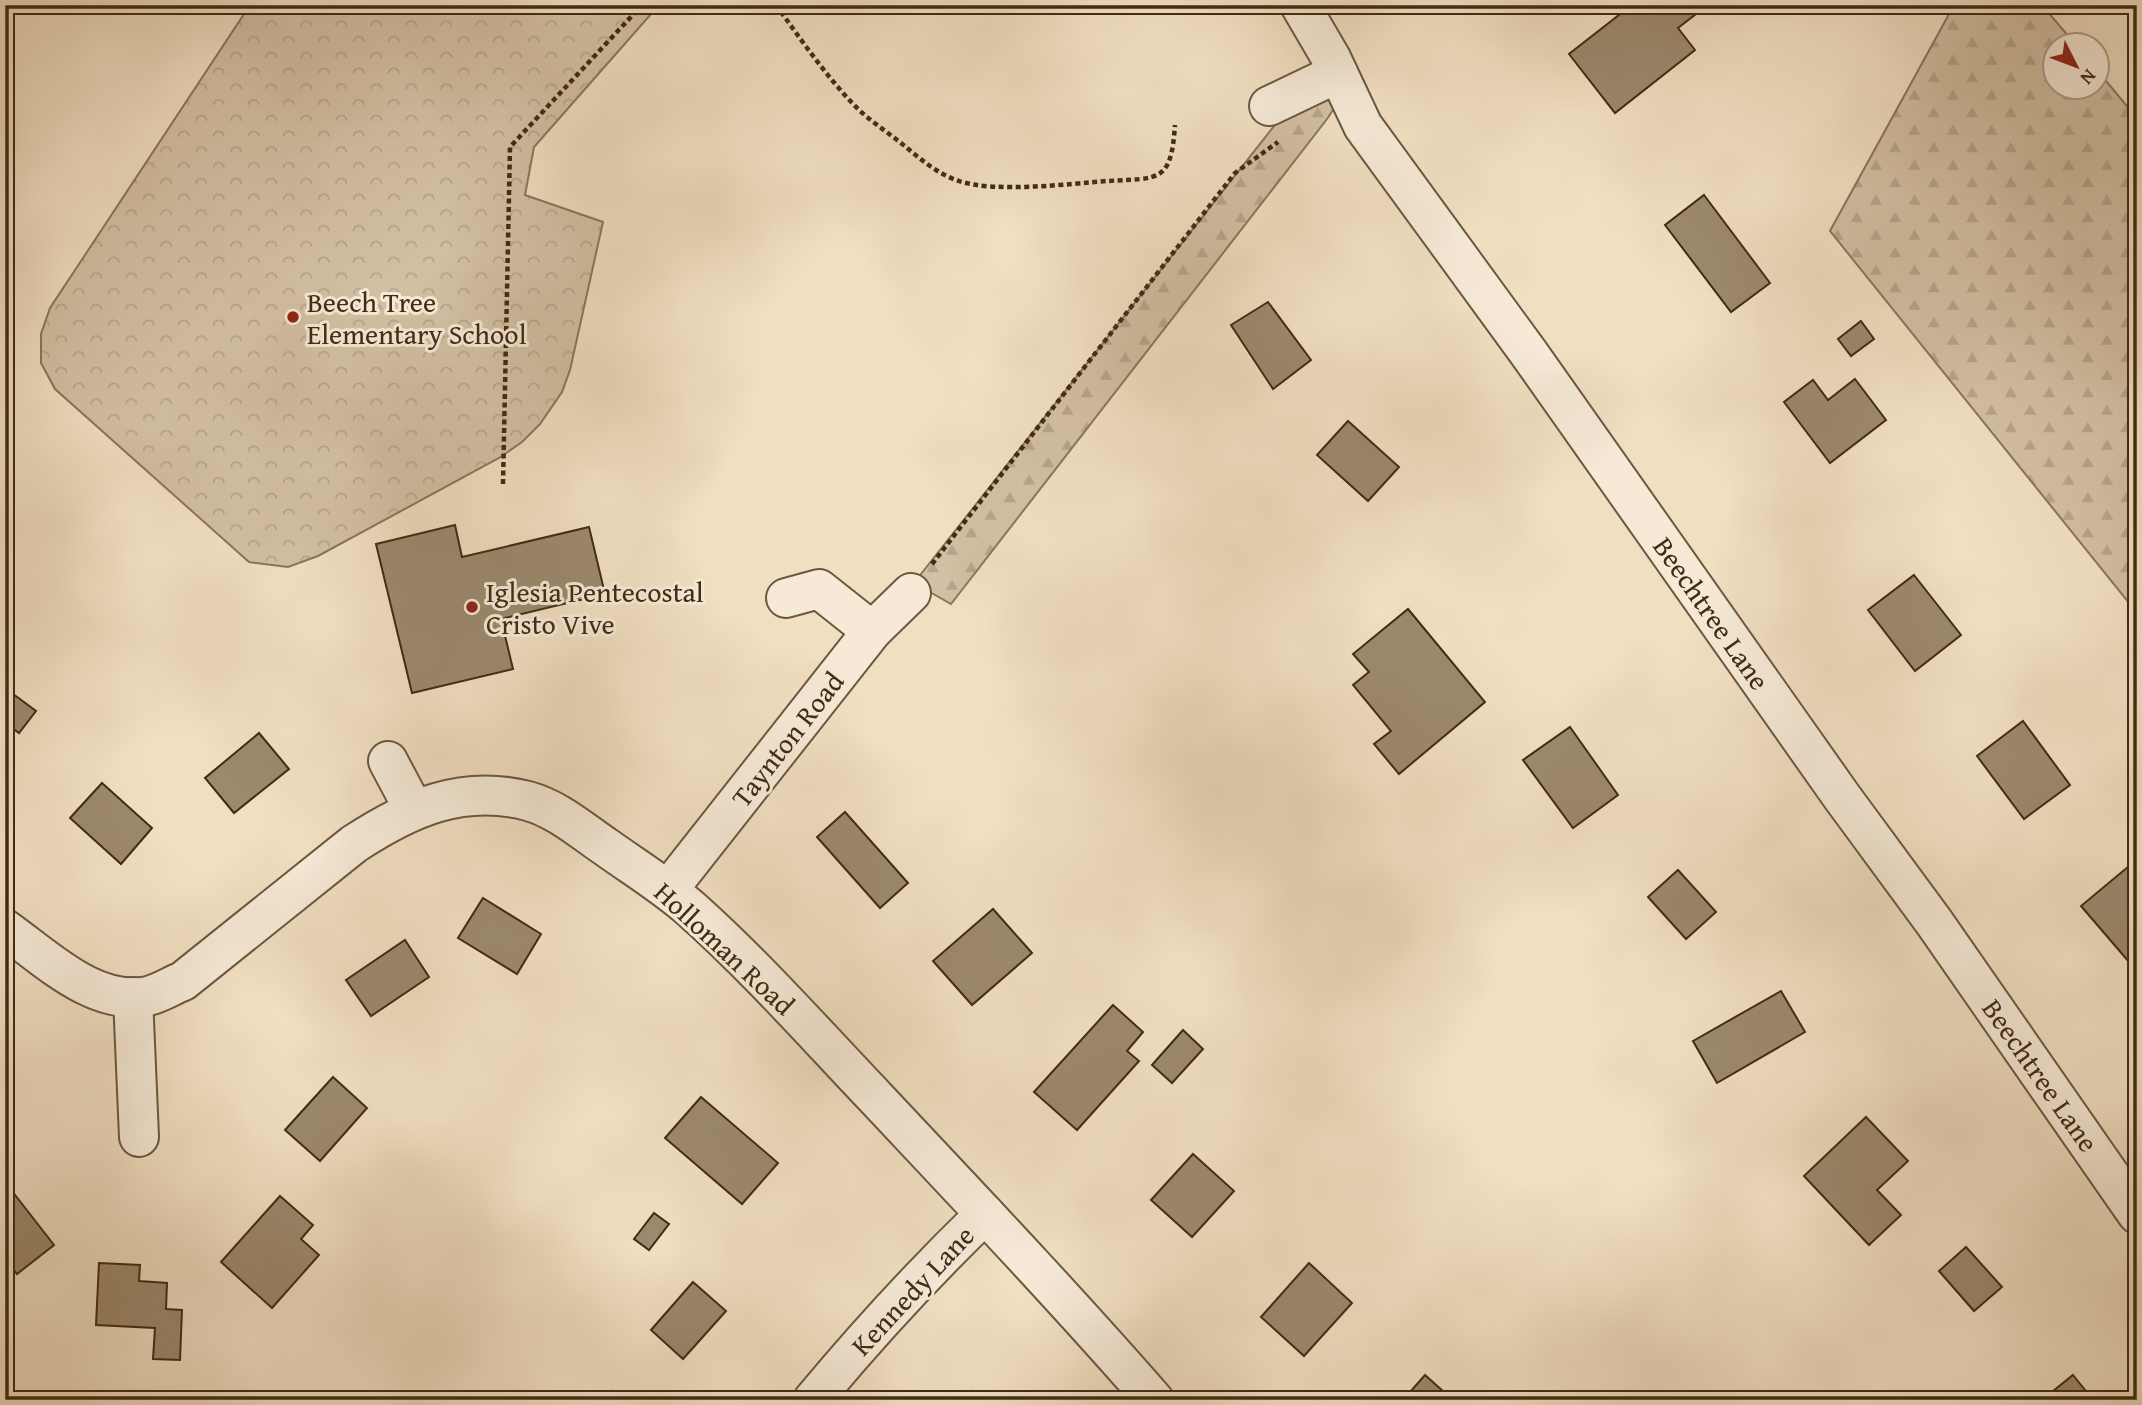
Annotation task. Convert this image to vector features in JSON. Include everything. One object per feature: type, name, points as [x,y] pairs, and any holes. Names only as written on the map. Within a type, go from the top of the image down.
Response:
[{"type":"street","name":"Beechtree Lane","points":[[1300,5],[1338,73],[1363,126],[1528,352],[1842,797],[1934,922],[2137,1214]]},
{"type":"street","points":[[1279,120],[1338,73]]},
{"type":"street","points":[[786,598],[818,589],[872,631]]},
{"type":"street","name":"Taynton Road","points":[[668,890],[872,631],[911,593]]},
{"type":"street","points":[[388,761],[414,810]]},
{"type":"street","name":"Holloman Road","points":[[133,997],[160,992],[183,981],[354,844],[383,825],[430,803],[465,796],[505,796],[531,802],[556,812],[668,890],[692,910],[783,1000],[985,1214],[1154,1400]]},
{"type":"street","points":[[5,929],[76,979],[113,996],[133,997],[139,1137]]},
{"type":"street","name":"Kennedy Lane","points":[[813,1400],[891,1309],[985,1214]]},
{"type":"path","points":[[503,484],[510,147],[642,5]]},
{"type":"path","points":[[776,5],[812,54],[859,110],[923,162],[959,181],[996,186],[1023,186],[1153,178],[1166,167],[1172,156],[1175,125]]},
{"type":"path","points":[[911,593],[1235,173],[1279,120]]},
{"type":"green space","points":[[250,5],[659,5],[534,147],[525,195],[603,222],[570,370],[562,392],[540,424],[522,442],[499,458],[318,556],[288,567],[249,562],[55,389],[41,363],[41,334],[50,308]]},
{"type":"green space","points":[[1954,5],[2042,5],[2065,32],[2040,32],[2040,102],[2110,102],[2110,86],[2137,118],[2137,613],[1830,231]]},
{"type":"green space","points":[[1326,60],[1351,83],[1327,119],[951,604],[914,583]]},
{"type":"building","points":[[1620,5],[1689,5],[1696,14],[1678,28],[1695,50],[1615,113],[1569,54],[1624,11]]},
{"type":"building","points":[[1704,195],[1770,283],[1731,312],[1665,225]]},
{"type":"building","points":[[1268,302],[1311,360],[1273,389],[1231,325]]},
{"type":"building","points":[[1861,321],[1874,339],[1851,356],[1838,339]]},
{"type":"building","points":[[1855,379],[1886,420],[1830,463],[1784,402],[1813,380],[1828,400]]},
{"type":"building","points":[[1348,421],[1399,467],[1368,501],[1317,455]]},
{"type":"building","name":"Iglesia Pentecostal Cristo Vive","points":[[455,525],[462,557],[589,527],[605,594],[501,619],[513,669],[412,693],[376,544]]},
{"type":"building","points":[[1914,575],[1961,635],[1915,671],[1868,610]]},
{"type":"building","points":[[1408,609],[1485,702],[1399,774],[1374,744],[1391,731],[1353,685],[1369,672],[1353,654]]},
{"type":"building","points":[[5,688],[36,711],[19,733],[8,725],[5,729]]},
{"type":"building","points":[[2023,721],[2070,785],[2024,819],[1977,756]]},
{"type":"building","points":[[1570,727],[1618,795],[1573,828],[1523,760]]},
{"type":"building","points":[[259,733],[289,769],[234,813],[205,778]]},
{"type":"building","points":[[102,783],[152,828],[121,864],[70,818]]},
{"type":"building","points":[[845,812],[908,883],[880,908],[817,837]]},
{"type":"building","points":[[2135,861],[2137,968],[2135,969],[2081,906]]},
{"type":"building","points":[[1678,870],[1716,912],[1686,939],[1648,897]]},
{"type":"building","points":[[483,898],[541,934],[517,974],[458,938]]},
{"type":"building","points":[[993,909],[1032,953],[972,1005],[933,961]]},
{"type":"building","points":[[405,940],[429,977],[371,1016],[346,980]]},
{"type":"building","points":[[1781,991],[1805,1032],[1717,1083],[1693,1041]]},
{"type":"building","points":[[1113,1005],[1143,1032],[1127,1051],[1139,1061],[1077,1130],[1034,1092]]},
{"type":"building","points":[[1183,1030],[1203,1049],[1172,1083],[1152,1065]]},
{"type":"building","points":[[333,1077],[367,1108],[320,1161],[285,1130]]},
{"type":"building","points":[[701,1097],[778,1163],[742,1204],[665,1138]]},
{"type":"building","points":[[1866,1117],[1908,1161],[1877,1190],[1901,1215],[1869,1245],[1804,1176]]},
{"type":"building","points":[[1193,1154],[1234,1191],[1192,1237],[1151,1200]]},
{"type":"building","points":[[5,1182],[54,1245],[17,1274],[5,1259]]},
{"type":"building","points":[[280,1196],[313,1225],[301,1239],[319,1255],[272,1308],[221,1262]]},
{"type":"building","points":[[654,1213],[669,1224],[649,1250],[634,1239]]},
{"type":"building","points":[[1966,1247],[2002,1287],[1974,1311],[1939,1271]]},
{"type":"building","points":[[99,1263],[140,1265],[139,1281],[167,1283],[166,1309],[182,1310],[180,1360],[153,1359],[155,1328],[96,1325]]},
{"type":"building","points":[[1309,1263],[1352,1303],[1304,1356],[1261,1317]]},
{"type":"building","points":[[693,1282],[726,1311],[683,1359],[651,1330]]},
{"type":"building","points":[[1425,1375],[1453,1400],[1403,1400]]},
{"type":"building","points":[[2073,1375],[2093,1400],[2042,1400]]},
{"type":"building","points":[[612,1391],[622,1400],[604,1400]]},
{"type":"building","points":[[972,1391],[983,1400],[965,1400]]},
{"type":"place","name":"Beech Tree Elementary School","points":[[293,317]]},
{"type":"place","name":"Iglesia Pentecostal Cristo Vive","points":[[472,607]]}]
